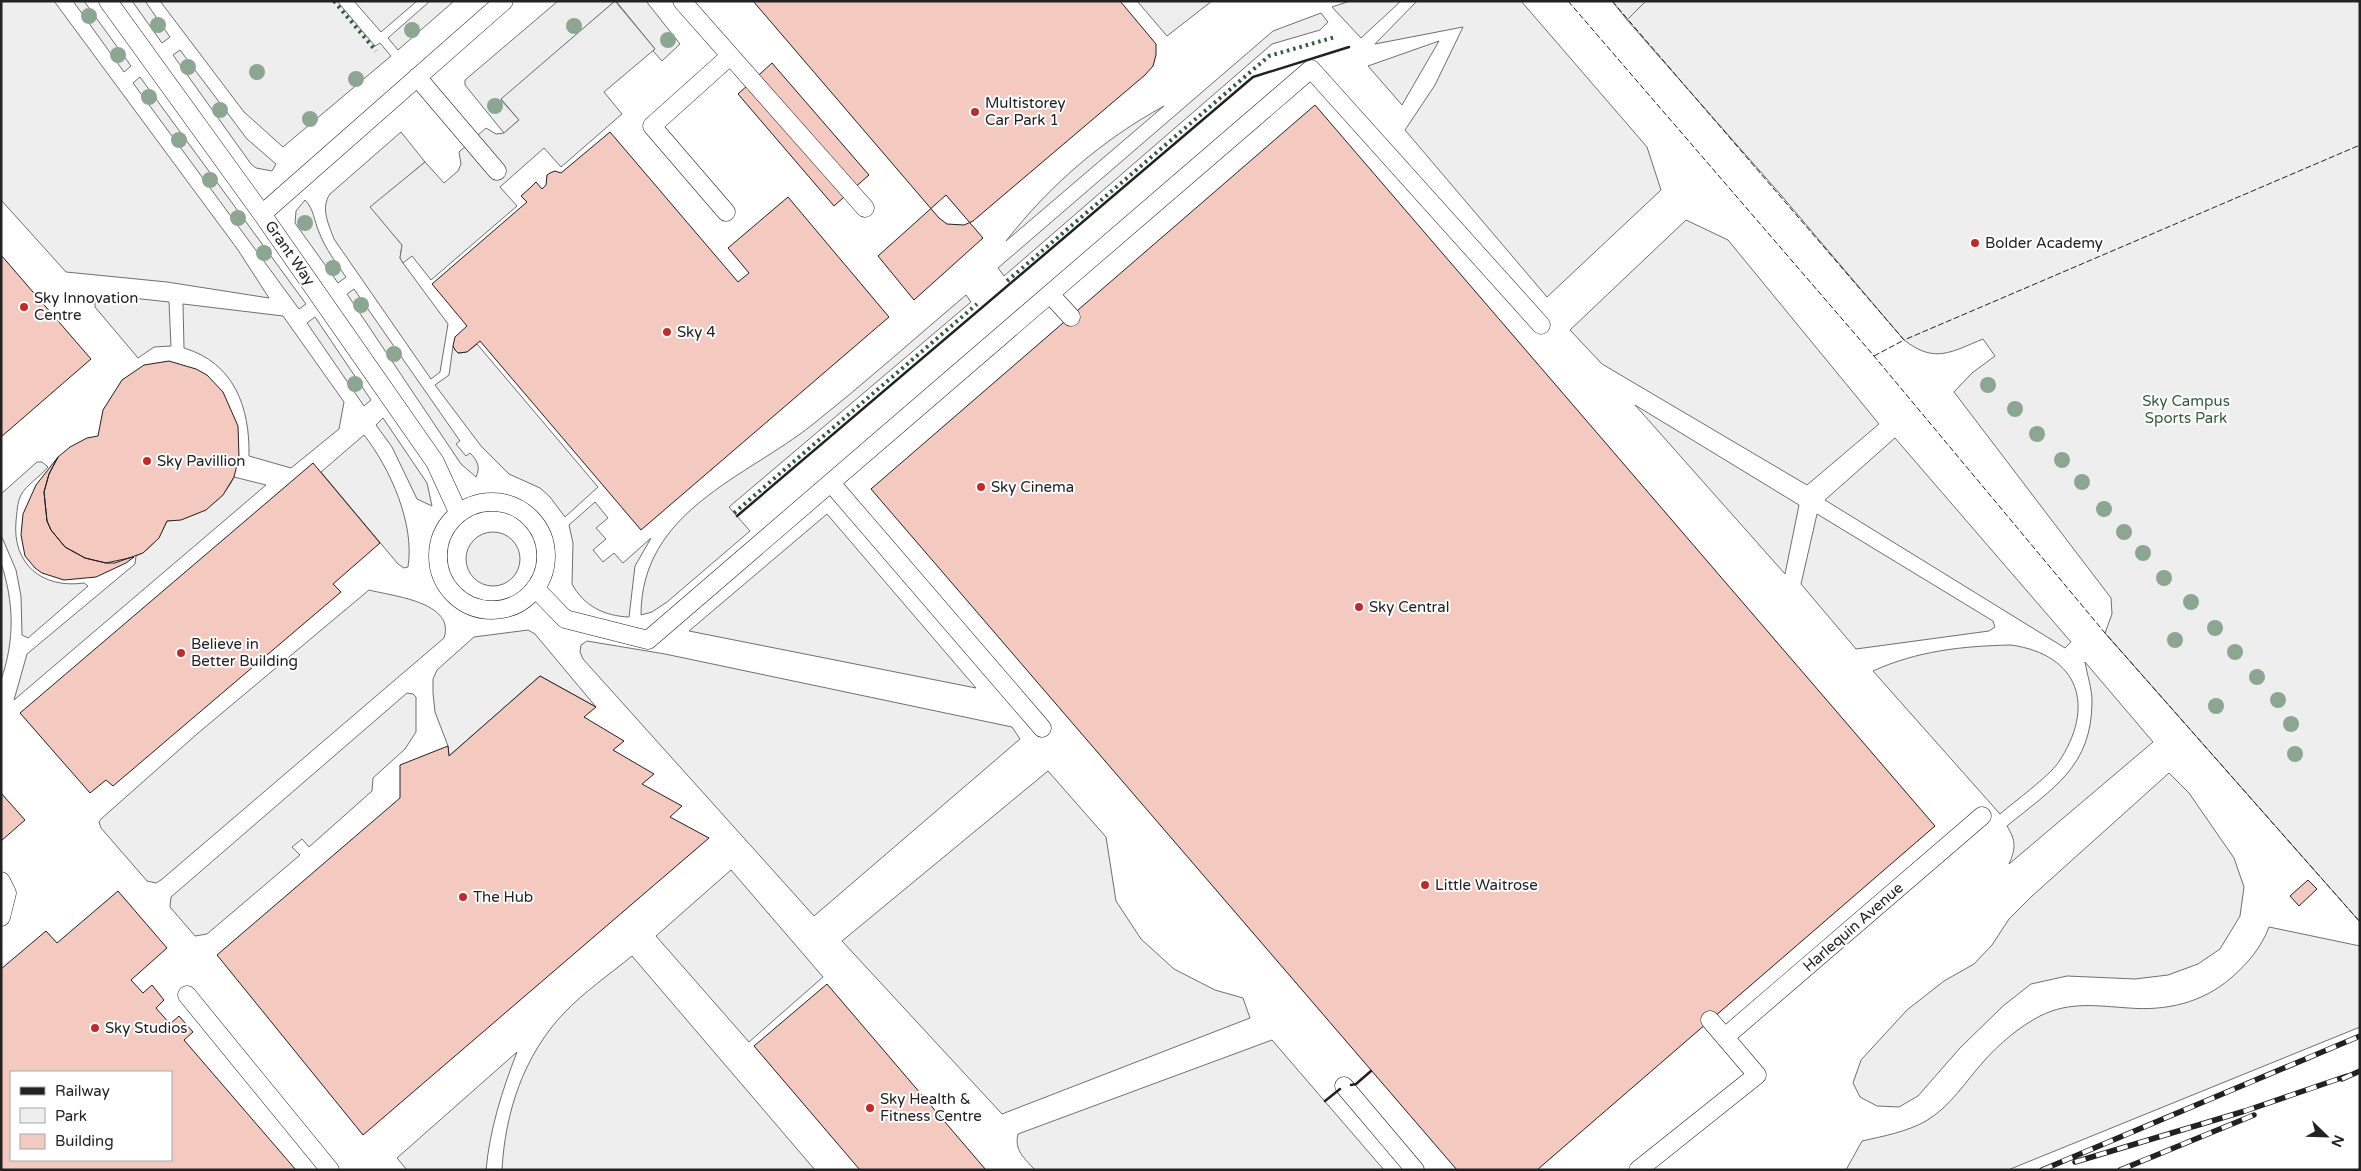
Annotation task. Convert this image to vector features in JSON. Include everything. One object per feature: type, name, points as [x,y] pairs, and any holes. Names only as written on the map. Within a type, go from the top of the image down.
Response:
[{"type":"lane","name":"Grant Way","points":[[108,1],[262,214],[435,462],[458,512]]},
{"type":"lane","points":[[262,214],[504,1]]},
{"type":"lane","points":[[682,1],[865,208]]},
{"type":"lane","points":[[726,212],[652,126],[730,56]]},
{"type":"lane","points":[[535,588],[565,619],[648,640],[1311,69],[1541,325]]},
{"type":"lane","points":[[417,77],[497,171]]},
{"type":"lane","points":[[1050,294],[1071,317]]},
{"type":"lane","points":[[831,482],[1042,728]]},
{"type":"lane","points":[[494,501],[513,506],[529,516],[540,531],[546,549],[545,568],[535,588],[524,599],[509,607],[493,610],[468,604],[448,589],[440,574],[437,557],[440,540],[447,524],[458,512],[476,504],[494,501]]},
{"type":"lane","name":"Harlequin Avenue","points":[[1725,1037],[1982,816]]},
{"type":"lane","points":[[1,881],[7,893],[1,917]]},
{"type":"lane","points":[[187,995],[330,1170]]},
{"type":"lane","points":[[1638,1170],[1757,1075],[1710,1020]]},
{"type":"lane","points":[[1344,1086],[1415,1170]]},
{"type":"green space","points":[[1,1],[54,1],[238,250],[269,298],[167,282],[66,272],[1,200]]},
{"type":"green space","points":[[73,1],[84,1],[131,66],[124,72]]},
{"type":"green space","points":[[132,1],[145,1],[170,37],[162,43]]},
{"type":"green space","points":[[160,1],[337,1],[375,46],[380,43],[391,56],[283,147],[244,112]]},
{"type":"green space","points":[[430,1],[454,1],[398,50],[388,38]]},
{"type":"green space","points":[[558,1],[615,1],[501,100],[519,120],[504,133],[465,85],[465,80]]},
{"type":"green space","points":[[616,1],[646,1],[680,44],[662,61],[653,51],[655,49]]},
{"type":"green space","points":[[1350,1],[1401,1],[1361,38],[1332,7]]},
{"type":"green space","points":[[1417,1],[1521,1],[1647,147],[1661,190],[1547,297],[1405,130],[1435,85],[1463,27],[1375,44]]},
{"type":"green space","name":"Sky Campus Sports Park","points":[[1646,1],[2360,1],[2360,922],[2105,633],[2112,614],[2111,598],[1954,392],[1972,373],[1995,356],[1983,339],[1962,348],[1934,354],[1925,352],[1904,340],[1781,195],[1627,20]]},
{"type":"green space","points":[[1321,13],[1328,22],[1320,30],[1272,44],[1004,276],[998,268],[1273,31]]},
{"type":"green space","points":[[1439,41],[1402,105],[1368,66]]},
{"type":"green space","points":[[180,50],[247,139],[276,164],[272,171],[256,168],[251,164],[173,55]]},
{"type":"green space","points":[[140,77],[306,304],[299,309],[133,83]]},
{"type":"green space","points":[[1164,106],[1006,241],[1041,201],[1078,165],[1119,134]]},
{"type":"green space","points":[[401,132],[425,162],[371,207],[402,245],[400,258],[448,324],[440,372],[431,379],[334,239],[326,211],[327,199],[330,194]]},
{"type":"green space","points":[[305,200],[312,211],[324,244],[346,277],[338,283],[295,223],[296,211]]},
{"type":"green space","points":[[1686,220],[1728,240],[1879,424],[1807,485],[1602,364],[1570,330]]},
{"type":"green space","points":[[354,289],[460,441],[456,444],[466,456],[470,453],[475,458],[478,464],[476,477],[461,464],[347,294]]},
{"type":"green space","points":[[105,295],[169,302],[171,346],[154,347],[138,358],[95,307],[95,298]]},
{"type":"green space","points":[[966,295],[971,302],[729,507],[750,531],[667,602],[652,612],[641,615],[646,579],[658,549],[677,523],[701,501],[728,481],[812,425]]},
{"type":"green space","points":[[183,304],[283,316],[344,402],[339,429],[291,468],[249,456],[249,438],[246,421],[236,389],[215,364],[201,355],[184,348]]},
{"type":"green space","points":[[315,317],[371,400],[364,406],[307,323]]},
{"type":"green space","points":[[477,344],[598,487],[565,517],[550,497],[540,488],[509,474],[481,446],[435,385],[449,375],[453,346],[458,353],[461,353]]},
{"type":"green space","points":[[1635,405],[1799,505],[1785,574]]},
{"type":"green space","points":[[383,418],[427,483],[432,506],[417,499],[392,447],[376,425]]},
{"type":"green space","points":[[364,435],[383,463],[404,515],[408,533],[408,567],[404,568],[398,564],[321,472]]},
{"type":"green space","points":[[1895,438],[2071,642],[2065,648],[1825,500]]},
{"type":"green space","points":[[37,462],[42,462],[48,467],[23,491],[20,498],[16,521],[16,536],[19,550],[33,570],[43,577],[55,582],[69,584],[84,583],[88,586],[28,638],[22,635],[21,596],[16,570],[1,535],[1,494]]},
{"type":"green space","points":[[234,477],[266,485],[14,700],[27,654],[135,564],[136,556],[147,550],[155,542],[167,521],[188,517],[207,508],[229,487]]},
{"type":"green space","points":[[595,502],[608,518],[596,528],[606,539],[593,550],[603,562],[614,553],[623,563],[651,538],[635,566],[629,617],[611,615],[589,604],[572,584],[573,543],[569,525]]},
{"type":"green space","points":[[827,514],[976,688],[689,631]]},
{"type":"green space","points":[[1817,514],[1993,621],[1995,627],[1989,631],[1856,649],[1801,584]]},
{"type":"green space","points":[[488,532],[498,532],[512,540],[518,549],[520,559],[518,569],[512,578],[498,586],[488,586],[478,581],[471,574],[466,564],[466,554],[471,544],[478,537]]},
{"type":"green space","points":[[1,563],[8,592],[11,636],[6,665],[1,680]]},
{"type":"green space","points":[[369,590],[406,598],[432,609],[441,616],[445,626],[444,638],[161,880],[156,883],[147,881],[101,828],[99,822],[101,819],[197,734]]},
{"type":"green space","points":[[528,630],[535,634],[596,707],[540,676],[449,756],[448,746],[435,712],[433,679],[437,670],[474,637]]},
{"type":"green space","points":[[587,641],[665,654],[1012,727],[1020,739],[814,916],[583,659],[580,652],[581,645]]},
{"type":"green space","points":[[2011,645],[2034,651],[2053,660],[2066,672],[2075,687],[2078,704],[2076,722],[2070,742],[2058,763],[2039,782],[2000,814],[1873,671],[1923,654],[1957,648]]},
{"type":"green space","points":[[2085,662],[2153,742],[2009,864],[2014,845],[2007,826],[2040,800],[2067,774],[2077,760],[2085,743],[2090,724],[2092,701]]},
{"type":"green space","points":[[407,693],[413,694],[416,697],[416,732],[405,749],[373,778],[372,791],[309,847],[302,839],[292,847],[300,855],[207,934],[195,936],[170,907],[171,897]]},
{"type":"green space","points":[[1048,771],[1106,837],[1116,901],[1141,939],[1174,969],[1215,990],[1243,998],[1250,1018],[1002,1114],[842,941]]},
{"type":"green space","points":[[2169,773],[2189,793],[2234,858],[2244,887],[2240,916],[2220,949],[2198,964],[2168,975],[2135,979],[2067,976],[2031,984],[2003,1006],[1960,1048],[1918,1096],[1899,1107],[1877,1106],[1860,1097],[1853,1083],[1861,1060],[1907,1010],[1944,981],[1974,964],[1992,945],[2009,919],[2031,897]]},
{"type":"green space","points":[[731,870],[823,977],[749,1042],[656,936]]},
{"type":"green space","points":[[2269,927],[2360,946],[2360,1027],[2008,1170],[1846,1170],[1862,1141],[1911,1128],[1935,1115],[1950,1101],[1996,1048],[2032,1020],[2051,1011],[2073,1006],[2143,1009],[2183,1004],[2196,999],[2220,987],[2243,967],[2258,948]]},
{"type":"green space","points":[[632,956],[815,1170],[502,1170],[507,1127],[512,1106],[519,1086],[538,1047],[550,1029],[572,1005]]},
{"type":"green space","points":[[1272,1040],[1384,1170],[1035,1170],[1024,1158],[1017,1145],[1018,1134]]},
{"type":"green space","points":[[517,1052],[497,1110],[490,1139],[486,1170],[407,1170],[397,1158]]},
{"type":"shaded area","points":[[354,1],[417,1],[381,32]]},
{"type":"shaded area","points":[[615,1],[655,49],[604,92],[622,114],[561,167],[544,148],[500,187],[517,206],[431,280],[412,256],[403,263],[400,258],[402,245],[370,207],[425,162],[444,183],[458,171],[461,164],[459,152],[486,128],[496,134],[504,133],[519,120],[501,99]]},
{"type":"shaded area","points":[[1137,1],[1212,1],[1167,36]]},
{"type":"shaded area","points":[[1612,1],[1646,1],[1627,20]]},
{"type":"building","name":"Multistorey Car Park 1","points":[[753,1],[1120,1],[1156,44],[1156,55],[1153,66],[1145,75],[973,221],[964,225],[947,224],[939,218]]},
{"type":"building","points":[[772,63],[869,175],[834,206],[738,94]]},
{"type":"building","name":"Sky Central","points":[[1315,105],[1935,826],[1537,1170],[1457,1170],[871,489]]},
{"type":"building","name":"Sky 4","points":[[610,132],[738,282],[749,273],[728,248],[788,197],[889,317],[641,530],[480,341],[467,352],[458,353],[455,350],[453,346],[455,337],[467,326],[432,284],[527,202],[521,196],[536,182],[542,189],[546,185],[547,175],[555,171],[561,173]]},
{"type":"building","points":[[946,195],[983,238],[914,300],[878,256]]},
{"type":"building","name":"Sky Innovation Centre","points":[[1,255],[91,359],[1,437]]},
{"type":"building","name":"Sky Pavillion","points":[[169,361],[196,369],[207,375],[223,392],[238,426],[239,457],[234,477],[223,495],[206,510],[181,520],[167,521],[159,538],[143,553],[115,563],[85,558],[65,547],[51,530],[47,521],[44,492],[49,474],[58,457],[70,447],[87,438],[98,436],[103,410],[122,380],[144,365]]},
{"type":"building","points":[[58,457],[49,474],[44,492],[47,521],[51,530],[65,547],[85,558],[106,563],[134,557],[126,563],[96,577],[64,580],[42,573],[25,556],[21,535],[23,514],[36,485]]},
{"type":"building","name":"Believe in Better Building","points":[[313,463],[380,543],[333,584],[341,592],[113,786],[106,780],[90,793],[20,713]]},
{"type":"building","name":"The Hub","points":[[540,676],[596,707],[584,717],[624,741],[613,750],[654,774],[642,784],[682,806],[670,817],[709,838],[363,1135],[217,955],[400,798],[400,765],[448,746],[449,756]]},
{"type":"building","points":[[1,793],[25,820],[1,841]]},
{"type":"building","points":[[2308,880],[2317,889],[2299,906],[2290,896]]},
{"type":"building","name":"Sky Studios","points":[[118,891],[167,948],[131,980],[143,993],[152,985],[164,1000],[156,1008],[170,1024],[179,1016],[193,1032],[184,1040],[296,1170],[1,1170],[1,969],[46,931],[57,943]]},
{"type":"building","name":"Sky Health & Fitness Centre","points":[[827,984],[986,1170],[860,1170],[754,1046]]},
{"type":"railway","points":[[2042,1170],[2360,1036]]},
{"type":"railway","points":[[2342,1079],[2360,1071]]},
{"type":"railway","points":[[2075,1162],[2245,1111],[2347,1076]]},
{"type":"railway","points":[[2120,1170],[2254,1115]]},
{"type":"hedge","points":[[334,1],[376,51]]},
{"type":"hedge","points":[[1007,281],[1269,56],[1335,37]]},
{"type":"hedge","points":[[734,513],[977,304]]},
{"type":"fence","points":[[1568,1],[1874,356],[2105,633],[2360,922]]},
{"type":"fence","points":[[1612,1],[1904,340],[2360,145]]},
{"type":"fence","points":[[1874,356],[1904,340]]},
{"type":"wall","points":[[737,516],[1253,77],[1349,47]]},
{"type":"wall","points":[[1351,1085],[1356,1084],[1371,1071]]},
{"type":"wall","points":[[1325,1101],[1340,1089]]},
{"type":"place","name":"Multistorey Car Park 1","points":[[975,112]]},
{"type":"place","name":"Bolder Academy","points":[[1975,243]]},
{"type":"place","name":"Sky Innovation Centre","points":[[24,307]]},
{"type":"place","name":"Sky 4","points":[[667,332]]},
{"type":"place","name":"Sky Pavillion","points":[[147,461]]},
{"type":"place","name":"Sky Cinema","points":[[981,487]]},
{"type":"place","name":"Sky Central","points":[[1359,607]]},
{"type":"place","name":"Believe in Better Building","points":[[181,653]]},
{"type":"place","name":"Little Waitrose","points":[[1425,885]]},
{"type":"place","name":"The Hub","points":[[463,897]]},
{"type":"place","name":"Sky Studios","points":[[95,1028]]},
{"type":"place","name":"Sky Health & Fitness Centre","points":[[870,1108]]}]
